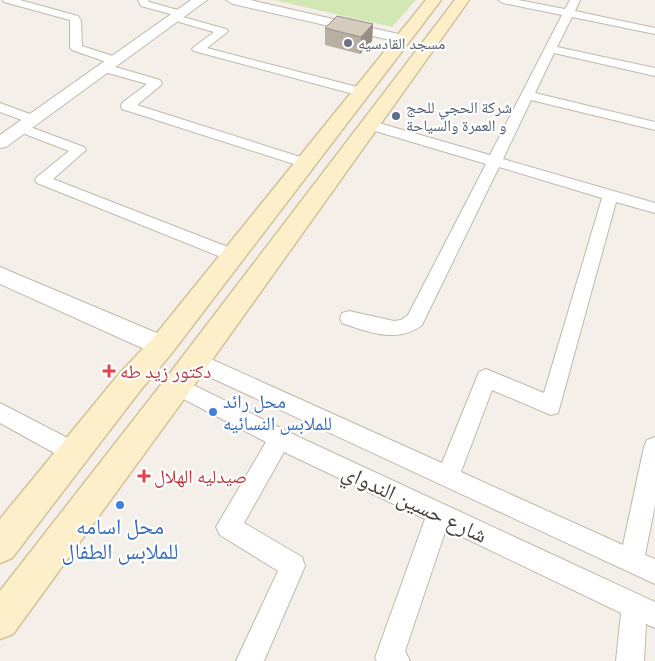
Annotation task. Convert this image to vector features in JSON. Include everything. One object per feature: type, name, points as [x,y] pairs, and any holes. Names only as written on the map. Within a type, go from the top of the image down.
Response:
[{"type":"main road","points":[[0,546],[129,383],[162,346],[434,0]]},
{"type":"main road","points":[[0,621],[196,361],[462,0]]},
{"type":"street","points":[[8,0],[74,18],[76,21],[76,48],[110,65],[156,83],[127,106],[305,162]]},
{"type":"street","points":[[144,0],[145,4],[222,30],[198,49],[361,92]]},
{"type":"street","points":[[0,144],[200,0]]},
{"type":"street","points":[[233,0],[403,39]]},
{"type":"street","points":[[503,0],[655,31]]},
{"type":"street","points":[[350,318],[394,328],[406,327],[415,320],[529,96],[575,0]]},
{"type":"street","points":[[551,49],[655,72]]},
{"type":"street","points":[[529,96],[655,126]]},
{"type":"street","points":[[0,107],[27,124],[79,150],[42,180],[232,255]]},
{"type":"street","points":[[370,124],[655,208]]},
{"type":"street","points":[[448,477],[486,378],[551,406],[610,195]]},
{"type":"street","points":[[0,275],[162,346]]},
{"type":"street","name":"شارع حسين الندواي","points":[[196,361],[655,572]]},
{"type":"street","name":"شارع حسين الندواي","points":[[177,386],[280,438],[645,611]]},
{"type":"street","points":[[0,412],[75,453]]},
{"type":"street","points":[[250,661],[293,566],[228,527],[280,438]]},
{"type":"street","points":[[632,561],[655,447]]},
{"type":"street","points":[[396,661],[390,658],[439,514]]},
{"type":"street","points":[[630,661],[645,611]]},
{"type":"green space","points":[[274,0],[416,0],[392,27]]},
{"type":"building","points":[[337,16],[373,24],[361,37],[325,28]]},
{"type":"place","name":"مسجد القادسيه","points":[[348,43]]},
{"type":"place","name":"شركة الحجي للحج و العمرة والسياحة","points":[[396,116]]},
{"type":"place","name":"دكتور زيد طه","points":[[109,371]]},
{"type":"place","name":"محل رائد للملابس النسائيه","points":[[213,412]]},
{"type":"place","name":"صيدليه الهلال","points":[[144,476]]},
{"type":"place","name":"محل اسامه للملابس الطفال","points":[[120,505]]}]
